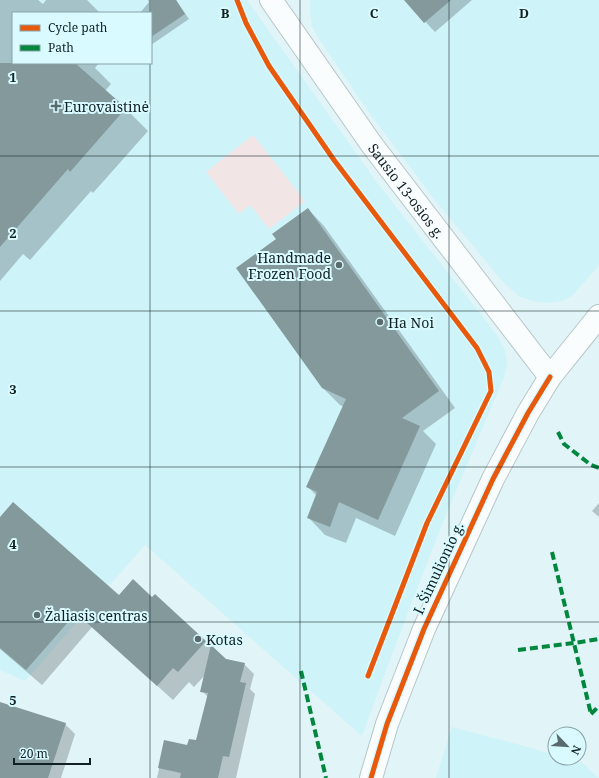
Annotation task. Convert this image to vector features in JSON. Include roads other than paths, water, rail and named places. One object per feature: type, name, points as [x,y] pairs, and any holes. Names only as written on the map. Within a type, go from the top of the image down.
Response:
[{"type":"street","name":"Sausio 13-osios g.","points":[[271,0],[372,145],[550,377]]},
{"type":"street","name":"I. Šimulionio g.","points":[[371,778],[387,724],[424,629],[493,479],[550,377],[599,316]]},
{"type":"place","name":"Eurovaistinė","points":[[56,106]]},
{"type":"place","name":"Handmade Frozen Food","points":[[339,265]]},
{"type":"place","name":"Ha Noi","points":[[380,322]]},
{"type":"place","name":"Žaliasis centras","points":[[37,615]]},
{"type":"place","name":"Kotas","points":[[198,639]]}]
